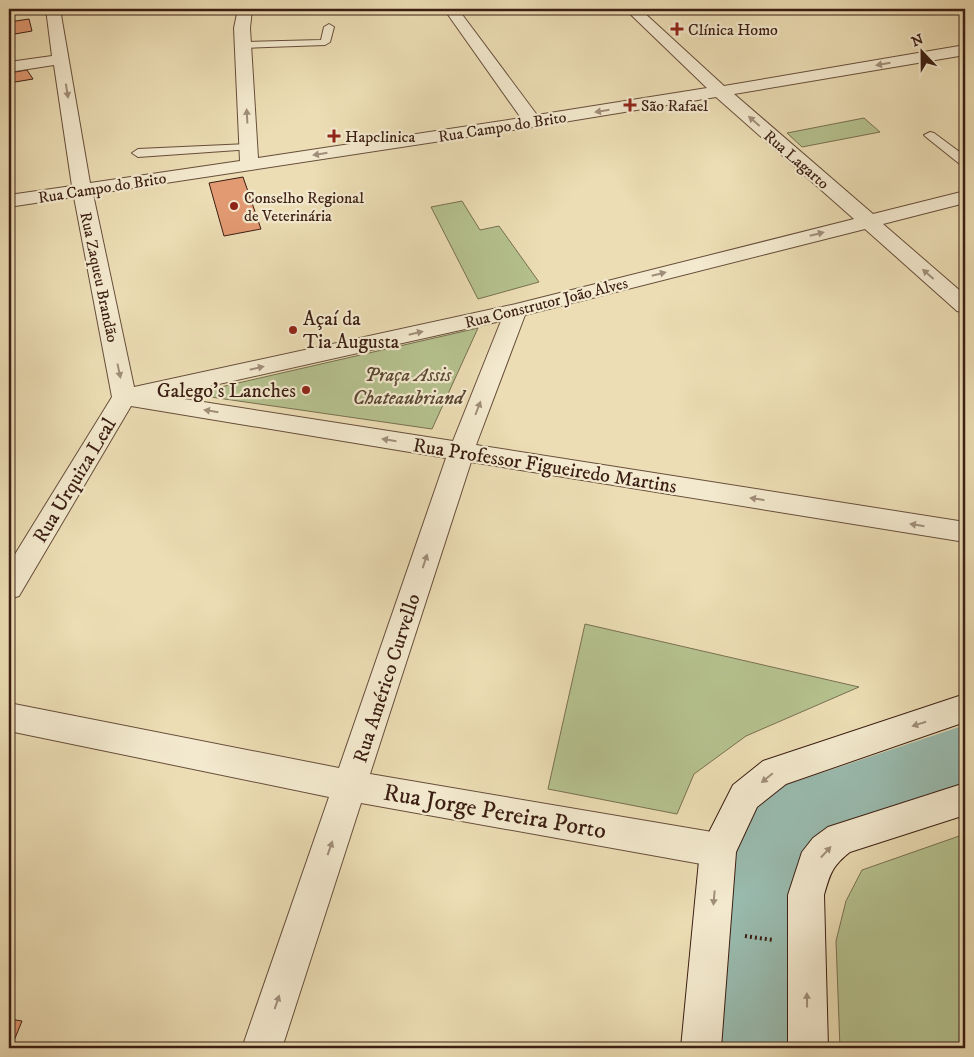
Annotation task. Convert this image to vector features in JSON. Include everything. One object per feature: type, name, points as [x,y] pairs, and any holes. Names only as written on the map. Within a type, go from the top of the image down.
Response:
[{"type":"street","name":"Rua Zaqueu Brandão","points":[[53,9],[82,190],[124,398]]},
{"type":"street","points":[[244,9],[242,28],[249,156]]},
{"type":"street","points":[[451,9],[533,122]]},
{"type":"street","name":"Rua Lagarto","points":[[632,9],[721,92],[965,306]]},
{"type":"street","name":"Rua Campo do Brito","points":[[9,201],[82,190],[249,156],[533,122],[965,50]]},
{"type":"street","points":[[9,67],[62,59]]},
{"type":"street","name":"Rua Construtor João Alves","points":[[124,398],[516,311],[965,197]]},
{"type":"street","name":"Rua Américo Curvello","points":[[262,1048],[461,452],[516,311]]},
{"type":"street","name":"Rua Professor Figueiredo Martins","points":[[124,398],[965,532]]},
{"type":"street","name":"Rua Urquiza Leal","points":[[9,588],[124,398]]},
{"type":"street","points":[[701,1048],[718,850],[745,796],[775,772],[965,708]]},
{"type":"street","name":"Rua Jorge Pereira Porto","points":[[9,717],[351,786],[718,850]]},
{"type":"street","points":[[808,1048],[806,895],[816,864],[825,850],[840,839],[965,798]]},
{"type":"lane","points":[[243,45],[318,44],[325,42],[329,27]]},
{"type":"lane","points":[[930,135],[965,162]]},
{"type":"lane","points":[[138,153],[249,156]]},
{"type":"path","points":[[734,935],[784,941]]},
{"type":"green space","points":[[864,118],[880,132],[802,147],[787,133]]},
{"type":"green space","points":[[462,201],[480,230],[499,226],[539,282],[478,299],[431,207]]},
{"type":"green space","name":"Praça Assis Chateaubriand","points":[[478,328],[432,429],[190,394]]},
{"type":"green space","points":[[585,624],[859,687],[746,736],[694,774],[677,814],[548,789]]},
{"type":"green space","points":[[965,834],[965,1048],[840,1048],[836,941],[846,901],[862,870]]},
{"type":"building","points":[[29,19],[32,31],[9,35],[9,22]]},
{"type":"building","points":[[27,70],[33,79],[9,83],[9,73]]},
{"type":"building","name":"Conselho Regional de Veterinária","points":[[243,177],[261,229],[224,236],[209,183]]},
{"type":"building","points":[[9,1019],[22,1021],[11,1048],[9,1048]]},
{"type":"waterway","points":[[761,1048],[767,858],[771,844],[778,832],[798,812],[965,755]]},
{"type":"place","name":"Clínica Homo","points":[[677,29]]},
{"type":"place","name":"São Rafael","points":[[630,105]]},
{"type":"place","name":"Hapclinica","points":[[334,136]]},
{"type":"place","name":"Conselho Regional de Veterinária","points":[[234,206]]},
{"type":"place","name":"Açaí da Tia Augusta","points":[[293,330]]},
{"type":"place","name":"Galego's Lanches","points":[[306,390]]}]
